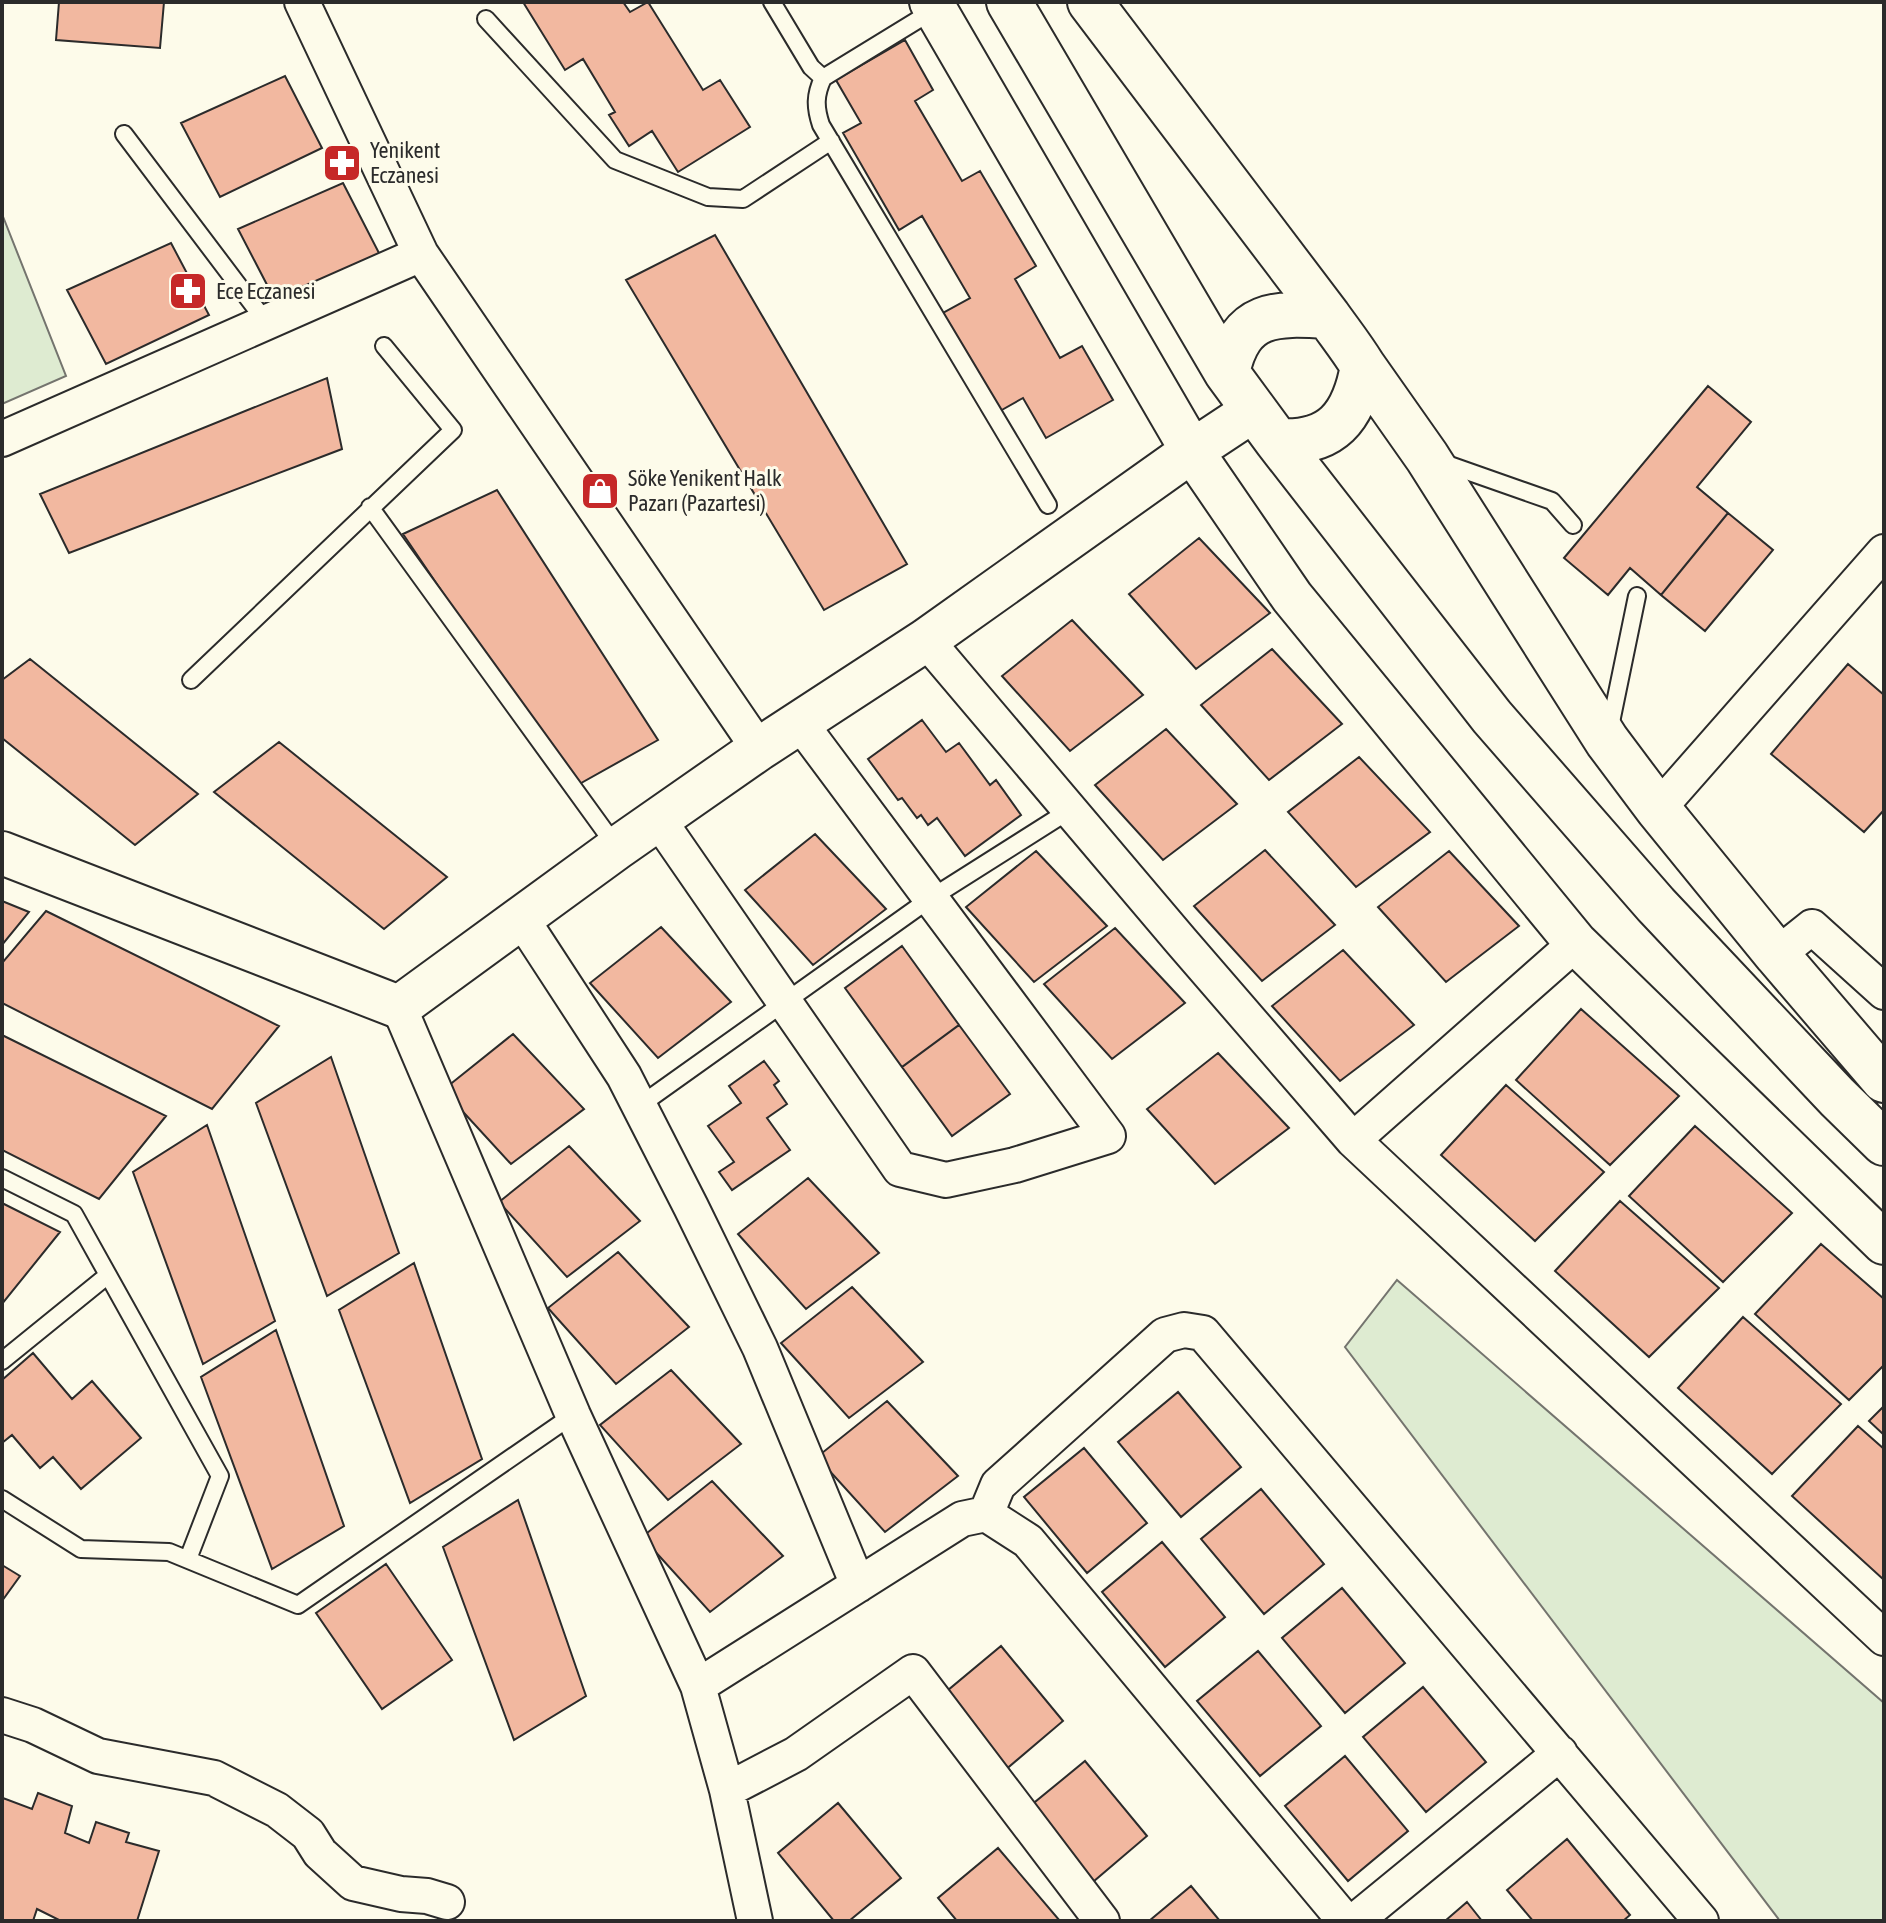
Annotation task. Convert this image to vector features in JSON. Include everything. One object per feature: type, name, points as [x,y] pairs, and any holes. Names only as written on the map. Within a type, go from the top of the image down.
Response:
[{"type":"main road","points":[[1009,2],[1227,373],[1265,426],[1502,728],[1656,905],[1884,1143]]},
{"type":"main road","points":[[1090,2],[1328,316],[1427,457],[1607,741],[1777,955],[1884,1080]]},
{"type":"main road","points":[[1227,373],[1231,355],[1242,335],[1259,321],[1280,313],[1328,316]]},
{"type":"main road","points":[[1265,426],[1298,443],[1318,438],[1336,427],[1359,391],[1363,366]]},
{"type":"street","points":[[302,2],[421,254],[759,749]]},
{"type":"street","points":[[933,6],[1192,451],[1292,597],[1576,943],[1884,1243]]},
{"type":"street","points":[[2,439],[421,254]]},
{"type":"street","points":[[399,1007],[658,819],[926,640],[1192,451],[1265,426]]},
{"type":"street","points":[[1658,809],[1884,552]]},
{"type":"street","points":[[926,640],[1353,1140],[1884,1638]]},
{"type":"street","points":[[658,819],[900,1169],[946,1180],[1015,1165],[1108,1136],[800,723]]},
{"type":"street","points":[[2,853],[399,1007],[573,1415],[698,1686],[727,1790],[755,1921]]},
{"type":"street","points":[[521,918],[624,1076],[760,1348],[858,1585]]},
{"type":"street","points":[[1777,955],[1812,927],[1884,992]]},
{"type":"street","points":[[1353,1140],[1576,943]]},
{"type":"street","points":[[986,1514],[998,1485],[1165,1335],[1184,1330],[1203,1333],[1701,1921]]},
{"type":"street","points":[[698,1686],[962,1519],[986,1514],[1028,1541],[1345,1921]]},
{"type":"street","points":[[727,1790],[796,1754],[913,1672],[1102,1921]]},
{"type":"street","points":[[2,1715],[33,1725],[98,1756],[214,1778],[277,1810],[308,1834],[320,1853],[353,1883],[447,1902]]},
{"type":"street","points":[[1355,1921],[1560,1753]]},
{"type":"lane","points":[[772,2],[811,67],[823,78]]},
{"type":"lane","points":[[933,6],[823,78],[816,97],[816,111],[1048,505]]},
{"type":"lane","points":[[486,19],[615,160],[708,197],[743,199],[831,141]]},
{"type":"lane","points":[[124,134],[266,322]]},
{"type":"lane","points":[[191,680],[453,430],[384,346]]},
{"type":"lane","points":[[1427,457],[1552,501],[1573,525]]},
{"type":"lane","points":[[370,507],[617,848]]},
{"type":"lane","points":[[1607,741],[1637,596]]},
{"type":"lane","points":[[639,1106],[931,898],[1070,810]]},
{"type":"lane","points":[[2,1178],[74,1214],[220,1476],[188,1559]]},
{"type":"lane","points":[[2,1361],[108,1275]]},
{"type":"lane","points":[[2,1499],[81,1549],[169,1552],[298,1605],[573,1415]]},
{"type":"green space","points":[[2,214],[66,376],[2,404]]},
{"type":"green space","points":[[1397,1280],[1884,1703],[1884,1921],[1780,1921],[1345,1347]]},
{"type":"building","points":[[59,2],[164,2],[160,48],[56,40]]},
{"type":"building","points":[[523,2],[623,2],[630,12],[648,2],[703,90],[720,80],[750,127],[678,172],[652,131],[629,146],[609,115],[615,112],[583,59],[565,70]]},
{"type":"building","points":[[905,40],[933,90],[915,101],[962,181],[980,171],[1036,266],[1015,279],[1060,358],[1082,346],[1113,400],[1046,438],[1023,398],[1000,411],[943,313],[970,298],[922,216],[899,230],[843,133],[861,123],[836,80]]},
{"type":"building","points":[[285,76],[322,148],[220,197],[181,123]]},
{"type":"building","points":[[343,183],[380,255],[277,304],[238,229]]},
{"type":"building","points":[[715,235],[907,564],[824,610],[626,280]]},
{"type":"building","points":[[171,243],[209,315],[106,364],[67,290]]},
{"type":"building","points":[[327,378],[342,449],[69,553],[40,494]]},
{"type":"building","points":[[1708,386],[1751,422],[1697,487],[1728,513],[1661,595],[1630,568],[1608,595],[1564,558]]},
{"type":"building","points":[[497,490],[658,740],[574,787],[403,534]]},
{"type":"building","points":[[1728,513],[1773,550],[1705,631],[1661,595]]},
{"type":"building","points":[[1199,538],[1270,613],[1196,669],[1129,594]]},
{"type":"building","points":[[1072,620],[1143,695],[1070,751],[1002,676]]},
{"type":"building","points":[[1272,649],[1342,724],[1269,780],[1201,705]]},
{"type":"building","points":[[30,659],[198,794],[135,845],[2,738],[2,680]]},
{"type":"building","points":[[1848,664],[1884,695],[1884,810],[1864,832],[1771,754]]},
{"type":"building","points":[[922,720],[946,752],[959,743],[990,785],[996,780],[1021,815],[965,856],[937,818],[928,825],[921,815],[917,818],[902,798],[898,800],[868,759]]},
{"type":"building","points":[[1166,729],[1237,804],[1163,860],[1095,785]]},
{"type":"building","points":[[279,742],[447,877],[384,929],[214,792]]},
{"type":"building","points":[[1359,757],[1430,832],[1356,887],[1288,812]]},
{"type":"building","points":[[815,834],[886,909],[813,965],[745,890]]},
{"type":"building","points":[[1265,850],[1335,925],[1262,981],[1194,906]]},
{"type":"building","points":[[1036,851],[1107,926],[1034,982],[966,907]]},
{"type":"building","points":[[1449,851],[1519,926],[1446,982],[1378,907]]},
{"type":"building","points":[[2,901],[29,912],[2,945]]},
{"type":"building","points":[[46,911],[279,1026],[212,1109],[2,1003],[2,963]]},
{"type":"building","points":[[661,927],[731,1002],[658,1058],[590,983]]},
{"type":"building","points":[[1115,928],[1185,1003],[1112,1059],[1044,984]]},
{"type":"building","points":[[902,946],[959,1025],[902,1067],[845,988]]},
{"type":"building","points":[[1343,950],[1414,1025],[1340,1081],[1272,1006]]},
{"type":"building","points":[[1581,1009],[1679,1096],[1610,1165],[1516,1080]]},
{"type":"building","points":[[959,1025],[1010,1094],[952,1136],[902,1067]]},
{"type":"building","points":[[513,1034],[584,1109],[511,1164],[443,1090]]},
{"type":"building","points":[[2,1035],[166,1116],[99,1199],[2,1150]]},
{"type":"building","points":[[1218,1053],[1289,1128],[1215,1184],[1147,1109]]},
{"type":"building","points":[[331,1057],[399,1253],[327,1296],[256,1103]]},
{"type":"building","points":[[764,1061],[779,1081],[774,1085],[787,1104],[767,1118],[790,1150],[732,1190],[719,1172],[734,1162],[708,1126],[741,1103],[729,1086]]},
{"type":"building","points":[[1506,1085],[1604,1172],[1535,1241],[1441,1155]]},
{"type":"building","points":[[207,1125],[275,1321],[203,1364],[133,1172]]},
{"type":"building","points":[[1695,1126],[1792,1213],[1723,1282],[1629,1196]]},
{"type":"building","points":[[569,1146],[640,1221],[567,1277],[499,1202]]},
{"type":"building","points":[[808,1178],[879,1253],[806,1309],[738,1234]]},
{"type":"building","points":[[1620,1201],[1719,1288],[1649,1357],[1555,1271]]},
{"type":"building","points":[[2,1203],[60,1232],[2,1304]]},
{"type":"building","points":[[1821,1244],[1884,1299],[1884,1365],[1849,1400],[1755,1314]]},
{"type":"building","points":[[618,1252],[689,1327],[616,1384],[548,1308]]},
{"type":"building","points":[[414,1263],[482,1459],[410,1503],[339,1310]]},
{"type":"building","points":[[852,1287],[923,1362],[849,1418],[781,1343]]},
{"type":"building","points":[[1743,1317],[1841,1404],[1772,1474],[1678,1388]]},
{"type":"building","points":[[276,1330],[344,1526],[272,1569],[201,1377]]},
{"type":"building","points":[[33,1353],[72,1399],[92,1381],[141,1438],[81,1489],[53,1457],[40,1468],[12,1435],[2,1443],[2,1380]]},
{"type":"building","points":[[671,1370],[741,1444],[668,1500],[600,1425]]},
{"type":"building","points":[[1178,1392],[1241,1467],[1181,1517],[1118,1442]]},
{"type":"building","points":[[887,1401],[958,1476],[885,1532],[817,1457]]},
{"type":"building","points":[[1884,1406],[1884,1435],[1869,1421]]},
{"type":"building","points":[[1858,1426],[1884,1449],[1884,1580],[1792,1496]]},
{"type":"building","points":[[1084,1448],[1147,1523],[1087,1573],[1024,1497]]},
{"type":"building","points":[[712,1481],[783,1556],[710,1612],[642,1537]]},
{"type":"building","points":[[1261,1489],[1324,1564],[1264,1614],[1201,1539]]},
{"type":"building","points":[[518,1500],[586,1696],[514,1740],[443,1547]]},
{"type":"building","points":[[1162,1542],[1225,1617],[1165,1667],[1102,1592]]},
{"type":"building","points":[[386,1564],[452,1660],[382,1709],[316,1613]]},
{"type":"building","points":[[2,1565],[20,1576],[2,1601]]},
{"type":"building","points":[[1342,1588],[1405,1663],[1345,1713],[1282,1638]]},
{"type":"building","points":[[1001,1646],[1063,1721],[1004,1771],[941,1696]]},
{"type":"building","points":[[1258,1651],[1321,1726],[1260,1776],[1197,1701]]},
{"type":"building","points":[[1423,1687],[1486,1762],[1426,1812],[1363,1737]]},
{"type":"building","points":[[1345,1756],[1408,1831],[1348,1881],[1285,1806]]},
{"type":"building","points":[[1085,1761],[1147,1836],[1087,1887],[1024,1811]]},
{"type":"building","points":[[38,1793],[72,1806],[65,1833],[89,1843],[96,1822],[129,1833],[126,1842],[159,1851],[137,1921],[61,1921],[37,1909],[33,1921],[2,1921],[2,1800],[32,1809]]},
{"type":"building","points":[[838,1803],[901,1878],[849,1921],[834,1921],[778,1853]]},
{"type":"building","points":[[1567,1839],[1630,1915],[1623,1921],[1533,1921],[1507,1890]]},
{"type":"building","points":[[998,1848],[1060,1921],[957,1921],[938,1898]]},
{"type":"building","points":[[1191,1886],[1220,1921],[1149,1921]]},
{"type":"building","points":[[1467,1902],[1482,1921],[1445,1921]]},
{"type":"place","name":"Yenikent Eczanesi","points":[[342,163]]},
{"type":"place","name":"Ece Eczanesi","points":[[188,291]]},
{"type":"place","name":"Söke Yenikent Halk Pazarı (Pazartesi)","points":[[600,491]]}]
